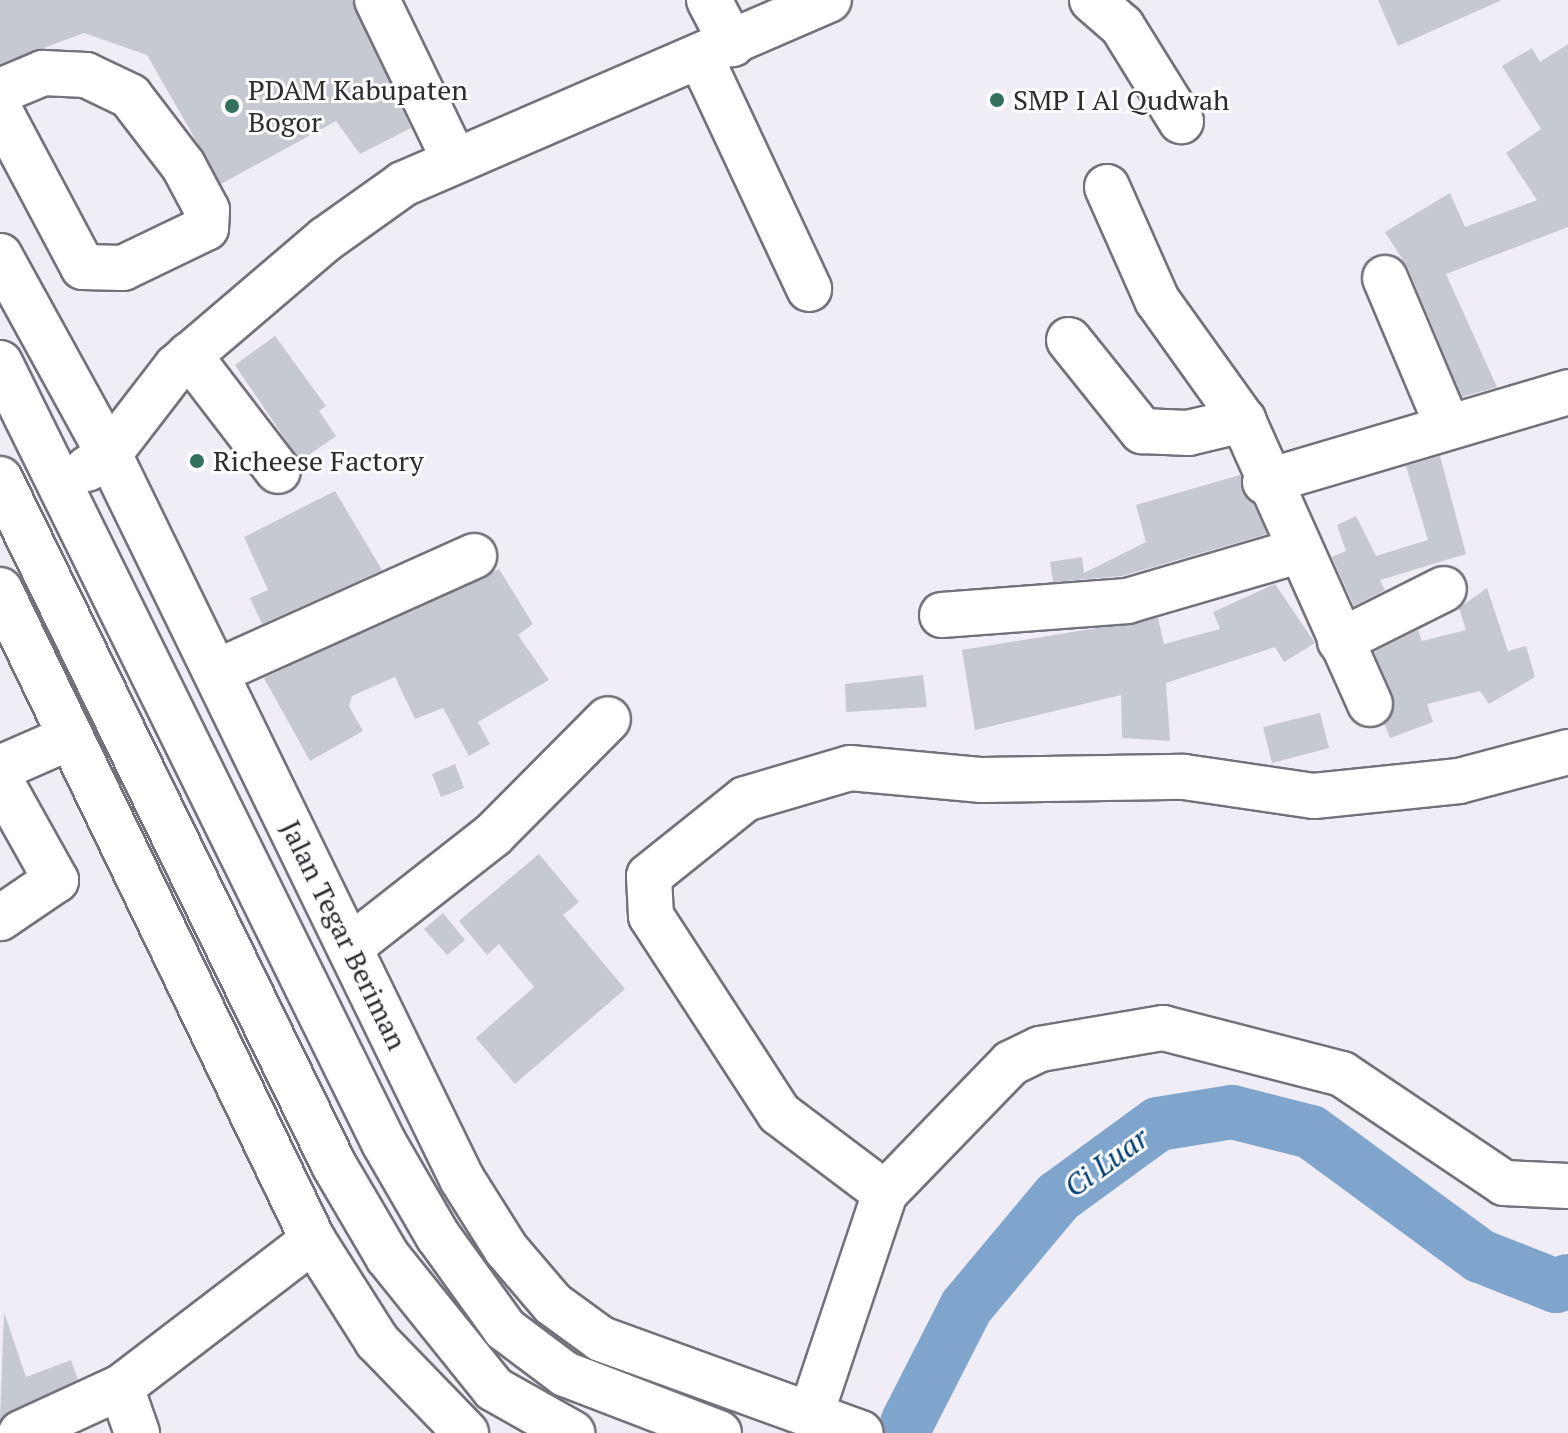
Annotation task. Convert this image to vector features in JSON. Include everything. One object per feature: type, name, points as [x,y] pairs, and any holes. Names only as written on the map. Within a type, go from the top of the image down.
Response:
[{"type":"main road","points":[[377,0],[453,157]]},
{"type":"main road","points":[[709,0],[717,51],[809,289]]},
{"type":"main road","points":[[572,1433],[494,1389],[388,1257],[334,1165],[7,509],[65,484],[109,454],[182,361],[326,239],[453,157],[717,51],[829,0]]},
{"type":"main road","points":[[1089,0],[1092,47]]},
{"type":"main road","points":[[1089,0],[1122,26],[1181,121]]},
{"type":"main road","points":[[0,91],[43,73],[86,75],[130,96],[183,165],[207,210],[206,228],[123,268],[83,267],[0,111]]},
{"type":"main road","points":[[1107,187],[1157,300],[1243,420],[1265,482],[1370,704]]},
{"type":"main road","name":"Jalan Tegar Beriman","points":[[0,256],[109,454],[462,1179],[506,1249],[553,1304],[601,1339],[860,1433]]},
{"type":"main road","points":[[1385,278],[1447,425]]},
{"type":"main road","points":[[1069,340],[1142,431],[1188,433],[1243,420]]},
{"type":"main road","points":[[0,462],[81,404],[182,361]]},
{"type":"main road","points":[[182,361],[278,471]]},
{"type":"main road","name":"Jalan Tegar Beriman","points":[[0,363],[65,484],[384,1143],[438,1236],[505,1329],[565,1374],[719,1433]]},
{"type":"main road","points":[[1265,482],[1447,425],[1568,392]]},
{"type":"main road","points":[[942,615],[1127,601],[1298,551]]},
{"type":"main road","points":[[216,672],[474,556]]},
{"type":"main road","points":[[1340,641],[1444,589]]},
{"type":"main road","points":[[0,590],[313,1240],[377,1341],[466,1433]]},
{"type":"main road","points":[[350,947],[493,835],[608,719]]},
{"type":"main road","points":[[0,768],[71,737]]},
{"type":"main road","points":[[885,1193],[779,1113],[651,916],[649,876],[745,799],[850,768],[982,780],[1184,777],[1314,796],[1459,781],[1568,752]]},
{"type":"main road","points":[[0,780],[56,880],[0,918]]},
{"type":"main road","points":[[811,1414],[885,1193],[1011,1063],[1040,1049],[1163,1028],[1342,1074],[1504,1183],[1568,1186]]},
{"type":"main road","points":[[21,1433],[121,1387],[313,1240]]},
{"type":"main road","points":[[121,1387],[137,1433]]},
{"type":"building","name":"PDAM Kabupaten Bogor","points":[[0,0],[352,0],[411,128],[360,154],[336,121],[221,184],[147,55],[84,33],[0,64]]},
{"type":"building","points":[[1378,0],[1502,0],[1398,46]]},
{"type":"building","points":[[1568,44],[1568,227],[1446,274],[1497,387],[1462,397],[1408,268],[1385,232],[1450,193],[1465,227],[1537,200],[1506,153],[1541,129],[1502,66],[1532,48],[1540,62]]},
{"type":"building","points":[[275,336],[326,406],[319,411],[336,436],[300,461],[235,365]]},
{"type":"building","points":[[1440,456],[1466,554],[1380,580],[1385,590],[1354,606],[1332,557],[1346,551],[1337,525],[1356,516],[1376,556],[1428,540],[1406,466]]},
{"type":"building","points":[[1240,475],[1267,534],[1122,576],[1053,582],[1050,562],[1082,557],[1084,573],[1146,542],[1136,505]]},
{"type":"building","points":[[335,491],[382,570],[262,624],[250,598],[268,590],[244,537]]},
{"type":"building","points":[[499,569],[533,624],[518,635],[549,680],[478,722],[490,744],[469,756],[443,708],[415,719],[395,677],[352,696],[349,706],[363,731],[310,761],[264,678]]},
{"type":"building","points":[[1275,584],[1315,643],[1284,662],[1275,647],[1166,683],[1170,741],[1122,738],[1121,695],[975,730],[962,650],[1158,618],[1164,644],[1220,629],[1213,612]]},
{"type":"building","points":[[1487,588],[1508,651],[1526,646],[1535,677],[1489,704],[1480,691],[1427,704],[1433,722],[1390,738],[1384,723],[1393,695],[1374,652],[1418,630],[1422,641],[1466,630],[1459,608]]},
{"type":"building","points":[[923,675],[927,707],[846,712],[845,684]]},
{"type":"building","points":[[1320,713],[1329,748],[1272,763],[1263,727]]},
{"type":"building","points":[[455,764],[464,788],[441,797],[432,774]]},
{"type":"building","points":[[539,854],[579,902],[563,915],[625,989],[515,1084],[476,1038],[534,987],[499,944],[487,955],[459,921]]},
{"type":"building","points":[[443,913],[465,940],[447,955],[424,929]]},
{"type":"building","points":[[4,1312],[26,1377],[71,1360],[78,1379],[0,1420]]},
{"type":"waterway","name":"Ci Luar","points":[[907,1423],[966,1307],[1058,1197],[1158,1124],[1232,1112],[1311,1132],[1480,1256],[1556,1286],[1568,1281]]},
{"type":"place","name":"SMP I Al Qudwah","points":[[997,100]]},
{"type":"place","name":"PDAM Kabupaten Bogor","points":[[232,106]]},
{"type":"place","name":"Richeese Factory","points":[[197,461]]}]
